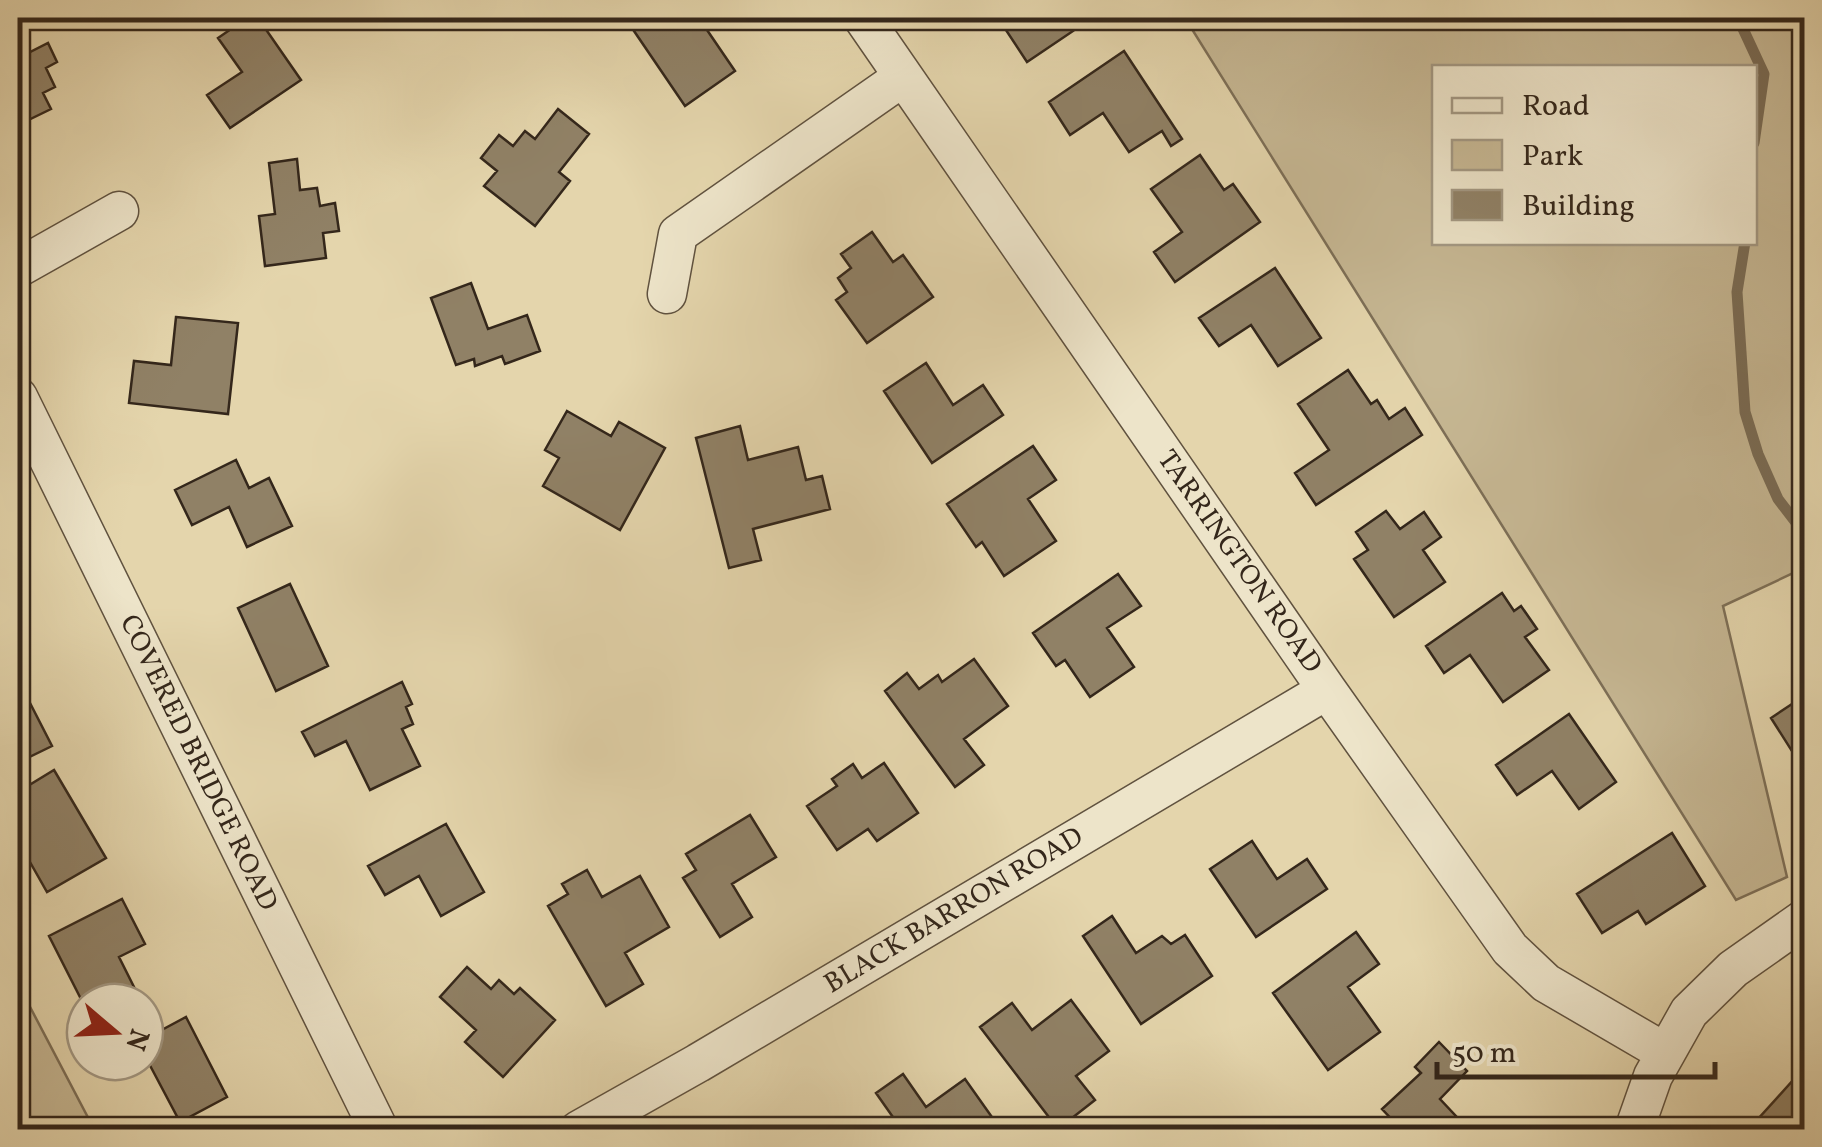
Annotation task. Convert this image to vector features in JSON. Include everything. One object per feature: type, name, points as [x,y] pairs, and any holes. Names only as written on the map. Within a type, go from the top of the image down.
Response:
[{"type":"street","name":"TARRINGTON ROAD","points":[[863,18],[1510,949],[1546,983],[1666,1053]]},
{"type":"street","points":[[667,294],[678,234],[904,77]]},
{"type":"street","points":[[18,268],[120,210]]},
{"type":"street","name":"COVERED BRIDGE ROAD","points":[[18,396],[379,1130]]},
{"type":"street","name":"BLACK BARRON ROAD","points":[[579,1130],[1327,690]]},
{"type":"street","points":[[1634,1130],[1652,1076],[1689,1012],[1733,968],[1804,919]]},
{"type":"green space","points":[[1185,18],[1804,18],[1804,568],[1723,606],[1787,877],[1736,900]]},
{"type":"green space","points":[[18,984],[65,1074],[65,1082],[69,1082],[94,1129],[18,1129]]},
{"type":"building","points":[[247,18],[258,18],[301,80],[230,128],[207,95],[242,72],[218,38]]},
{"type":"building","points":[[648,18],[719,18],[705,27],[735,71],[685,106],[632,28]]},
{"type":"building","points":[[998,18],[1064,18],[1073,31],[1027,62]]},
{"type":"building","points":[[18,33],[30,52],[48,43],[57,62],[46,68],[55,87],[43,93],[51,109],[18,125]]},
{"type":"building","points":[[1124,51],[1182,139],[1171,146],[1162,131],[1129,152],[1103,113],[1070,135],[1049,102]]},
{"type":"building","points":[[558,109],[589,134],[559,172],[570,181],[535,226],[484,186],[497,171],[481,158],[499,135],[513,146],[525,131],[535,139]]},
{"type":"building","points":[[1200,155],[1224,190],[1233,184],[1260,222],[1175,282],[1154,252],[1182,232],[1151,189]]},
{"type":"building","points":[[297,159],[300,190],[317,188],[320,206],[335,203],[339,231],[323,233],[326,258],[265,266],[259,216],[275,214],[269,163]]},
{"type":"building","points":[[872,232],[893,262],[903,255],[933,297],[867,343],[836,300],[847,292],[838,278],[851,268],[841,254]]},
{"type":"building","points":[[1275,268],[1321,338],[1278,366],[1251,325],[1219,346],[1199,318]]},
{"type":"building","points":[[471,283],[488,329],[527,315],[540,351],[505,364],[502,356],[475,366],[474,359],[456,365],[431,298]]},
{"type":"building","points":[[176,317],[238,323],[228,414],[129,403],[134,361],[171,365]]},
{"type":"building","points":[[926,363],[953,405],[983,385],[1003,415],[932,463],[884,391]]},
{"type":"building","points":[[1348,370],[1371,404],[1377,400],[1389,419],[1405,408],[1422,435],[1316,505],[1295,473],[1329,450],[1298,404]]},
{"type":"building","points":[[567,411],[611,436],[619,422],[665,448],[620,530],[543,486],[559,458],[545,450]]},
{"type":"building","points":[[740,426],[748,460],[798,447],[806,480],[822,476],[830,509],[753,529],[761,560],[729,568],[696,438]]},
{"type":"building","points":[[1033,446],[1056,480],[1028,499],[1056,541],[1004,576],[982,542],[976,547],[947,504]]},
{"type":"building","points":[[236,460],[249,488],[269,478],[292,526],[247,547],[229,507],[192,525],[175,490]]},
{"type":"building","points":[[1386,511],[1400,529],[1424,512],[1441,537],[1423,550],[1445,582],[1394,617],[1354,559],[1368,550],[1356,532]]},
{"type":"building","points":[[1118,574],[1141,606],[1107,628],[1134,667],[1090,697],[1065,660],[1056,666],[1033,633]]},
{"type":"building","points":[[290,584],[328,666],[276,691],[238,608]]},
{"type":"building","points":[[1502,593],[1514,611],[1521,606],[1537,629],[1525,637],[1549,670],[1503,702],[1470,655],[1444,673],[1426,646]]},
{"type":"building","points":[[974,659],[1008,706],[964,739],[984,765],[955,787],[885,691],[907,673],[919,689],[938,675],[942,682]]},
{"type":"building","points":[[402,682],[412,704],[406,707],[413,724],[402,729],[420,766],[370,790],[346,741],[315,756],[302,732]]},
{"type":"building","points":[[1804,696],[1804,770],[1771,718]]},
{"type":"building","points":[[30,703],[52,746],[19,762],[18,709]]},
{"type":"building","points":[[1569,714],[1616,782],[1579,809],[1552,771],[1517,795],[1496,765]]},
{"type":"building","points":[[884,763],[918,813],[877,841],[868,829],[837,850],[807,806],[837,786],[832,779],[853,764],[862,778]]},
{"type":"building","points":[[54,770],[106,858],[47,892],[18,841],[18,792]]},
{"type":"building","points":[[750,815],[776,857],[732,884],[752,917],[720,937],[683,878],[696,870],[686,854]]},
{"type":"building","points":[[446,824],[484,892],[441,916],[419,876],[385,895],[368,866]]},
{"type":"building","points":[[1672,833],[1705,886],[1646,924],[1638,911],[1602,933],[1577,894]]},
{"type":"building","points":[[1252,841],[1277,879],[1307,859],[1327,889],[1256,937],[1210,869]]},
{"type":"building","points":[[587,870],[602,897],[640,876],[669,927],[625,953],[643,984],[606,1006],[548,906],[568,894],[562,884]]},
{"type":"building","points":[[122,899],[145,944],[119,957],[132,982],[72,982],[49,936]]},
{"type":"building","points":[[1112,916],[1136,953],[1162,936],[1171,944],[1185,935],[1212,976],[1141,1024],[1083,936]]},
{"type":"building","points":[[1356,932],[1379,964],[1348,987],[1380,1032],[1328,1070],[1273,993]]},
{"type":"building","points":[[467,967],[491,989],[499,980],[514,994],[520,988],[555,1020],[503,1077],[465,1042],[476,1030],[440,997]]},
{"type":"building","points":[[1071,1000],[1109,1051],[1076,1076],[1095,1100],[1058,1129],[980,1027],[1012,1003],[1032,1030]]},
{"type":"building","points":[[186,1017],[227,1097],[180,1122],[159,1082],[165,1082],[165,1028]]},
{"type":"building","points":[[1439,1042],[1467,1071],[1440,1099],[1469,1130],[1402,1130],[1382,1109],[1421,1073],[1415,1067]]},
{"type":"building","points":[[1804,1068],[1804,1130],[1748,1130]]},
{"type":"building","points":[[903,1074],[926,1107],[965,1079],[994,1120],[981,1130],[902,1130],[876,1093]]},
{"type":"waterway","points":[[1738,18],[1764,74],[1757,122]]},
{"type":"waterway","points":[[1745,245],[1737,292],[1745,412],[1778,499],[1804,533]]}]
